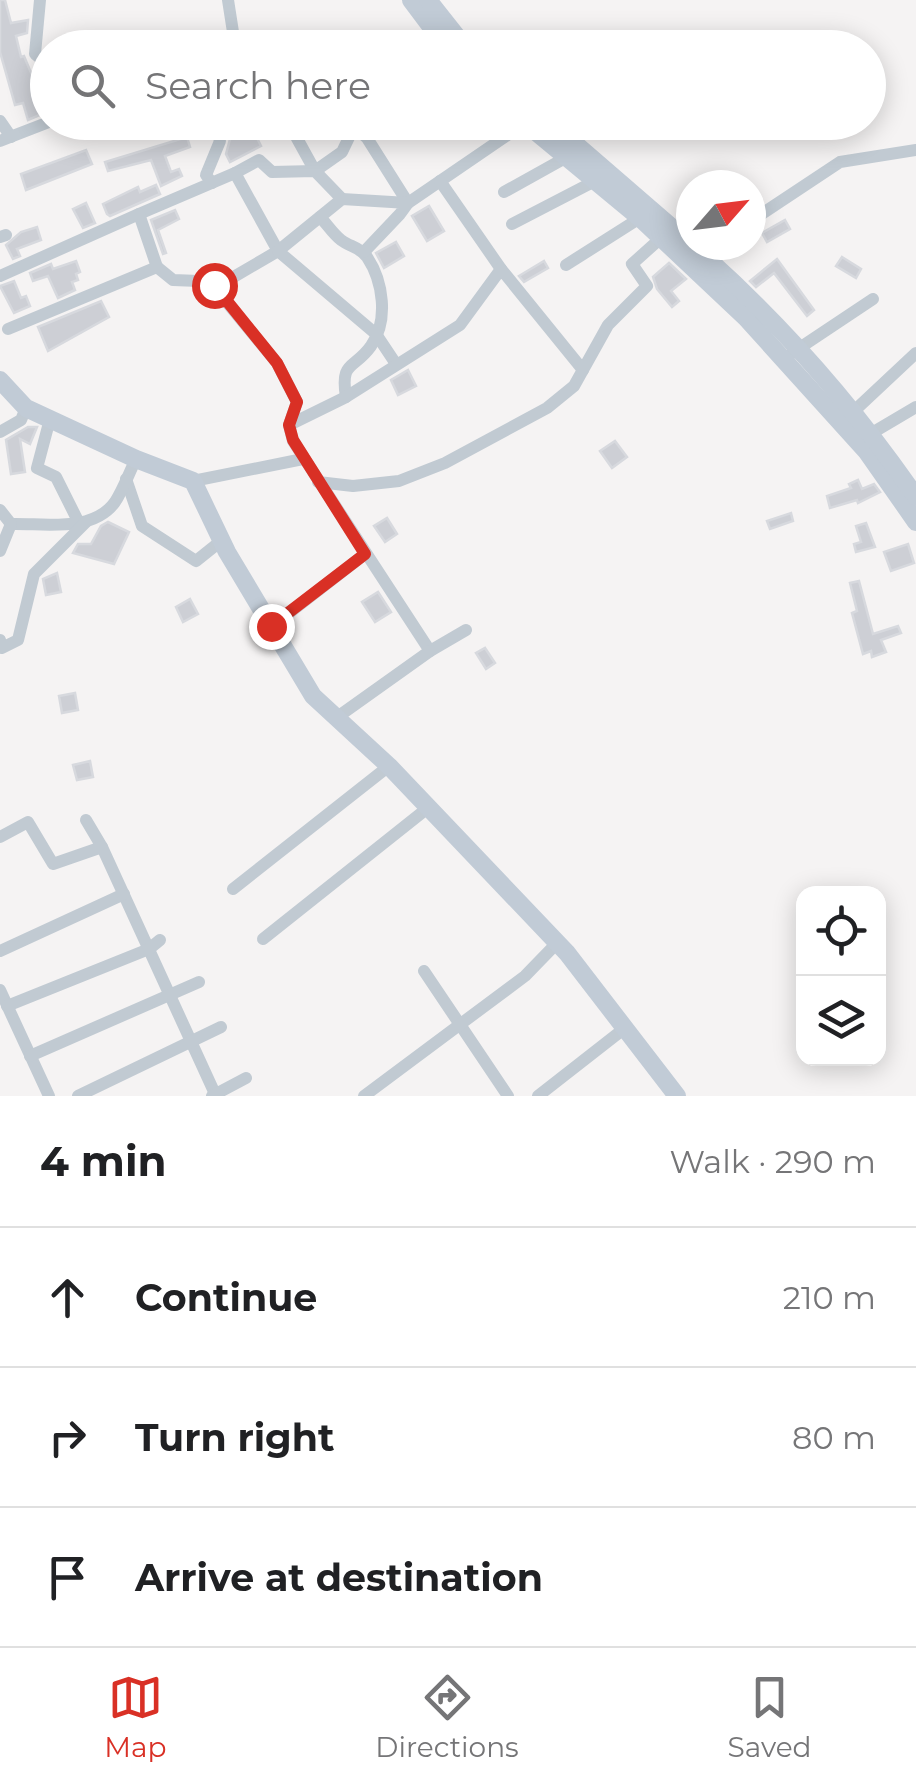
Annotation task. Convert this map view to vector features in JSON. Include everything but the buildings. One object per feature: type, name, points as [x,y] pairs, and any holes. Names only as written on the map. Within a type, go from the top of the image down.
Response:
[{"type":"main road","points":[[411,0],[433,30]]},
{"type":"main road","points":[[428,0],[452,30]]},
{"type":"main road","points":[[558,140],[567,157],[792,353],[853,412],[916,496]]},
{"type":"main road","points":[[563,140],[676,228]]},
{"type":"main road","points":[[711,260],[792,353],[916,522]]},
{"type":"main road","points":[[0,380],[26,408],[193,481],[222,541],[313,696],[388,766],[557,943],[678,1096]]},
{"type":"street","points":[[37,30],[40,0]]},
{"type":"street","points":[[228,0],[233,30]]},
{"type":"street","points":[[0,121],[6,139],[30,130]]},
{"type":"street","points":[[212,184],[206,174],[220,140]]},
{"type":"street","points":[[298,140],[314,171],[342,199]]},
{"type":"street","points":[[0,276],[260,160],[272,172],[314,171],[342,152],[346,140]]},
{"type":"street","points":[[368,140],[408,202]]},
{"type":"street","points":[[364,252],[408,202],[499,140]]},
{"type":"street","points":[[766,211],[840,162],[916,150]]},
{"type":"street","points":[[504,192],[567,157]]},
{"type":"street","points":[[235,174],[278,251],[376,334],[396,364]]},
{"type":"street","points":[[512,224],[595,180]]},
{"type":"street","points":[[440,181],[500,269],[582,370]]},
{"type":"street","points":[[139,214],[158,268],[173,280],[225,282],[278,251],[342,199],[408,202]]},
{"type":"street","points":[[320,217],[341,240],[364,252],[378,277],[382,314],[370,348],[350,363],[343,376],[346,397]]},
{"type":"street","points":[[566,265],[640,218]]},
{"type":"street","points":[[318,482],[353,486],[398,481],[445,463],[547,408],[574,386],[608,325],[646,286],[632,264],[661,238]]},
{"type":"street","points":[[8,328],[158,268]]},
{"type":"street","points":[[289,425],[346,397],[460,325],[500,269]]},
{"type":"street","points":[[210,282],[277,363],[297,402],[289,425],[303,459],[430,651]]},
{"type":"street","points":[[792,353],[874,299]]},
{"type":"street","points":[[853,412],[916,353]]},
{"type":"street","points":[[0,432],[21,420],[26,408]]},
{"type":"street","points":[[872,433],[916,408]]},
{"type":"street","points":[[50,419],[37,468],[56,476],[82,522]]},
{"type":"street","points":[[10,524],[82,522],[100,517],[115,502],[136,459]]},
{"type":"street","points":[[193,481],[303,459]]},
{"type":"street","points":[[126,478],[142,526],[196,561],[222,541]]},
{"type":"street","points":[[0,510],[10,524]]},
{"type":"street","points":[[0,640],[2,648],[18,640],[34,574],[82,522]]},
{"type":"street","points":[[0,551],[10,524]]},
{"type":"street","points":[[271,626],[365,554]]},
{"type":"street","points":[[336,718],[466,630]]},
{"type":"street","points":[[233,889],[388,766]]},
{"type":"street","points":[[262,938],[429,808]]},
{"type":"street","points":[[86,820],[154,944],[169,994],[215,1096],[246,1078]]},
{"type":"street","points":[[0,838],[28,822],[53,864],[102,847]]},
{"type":"street","points":[[0,951],[124,894]]},
{"type":"street","points":[[364,1096],[524,976],[557,943]]},
{"type":"street","points":[[8,1006],[154,944]]},
{"type":"street","points":[[424,970],[508,1096]]},
{"type":"street","points":[[30,1056],[199,982]]},
{"type":"street","points":[[0,990],[48,1096]]},
{"type":"street","points":[[78,1096],[221,1027]]},
{"type":"street","points":[[538,1096],[624,1028]]},
{"type":"route","points":[[214,285],[277,363],[297,402],[289,425],[293,440],[365,554],[271,626]]}]
